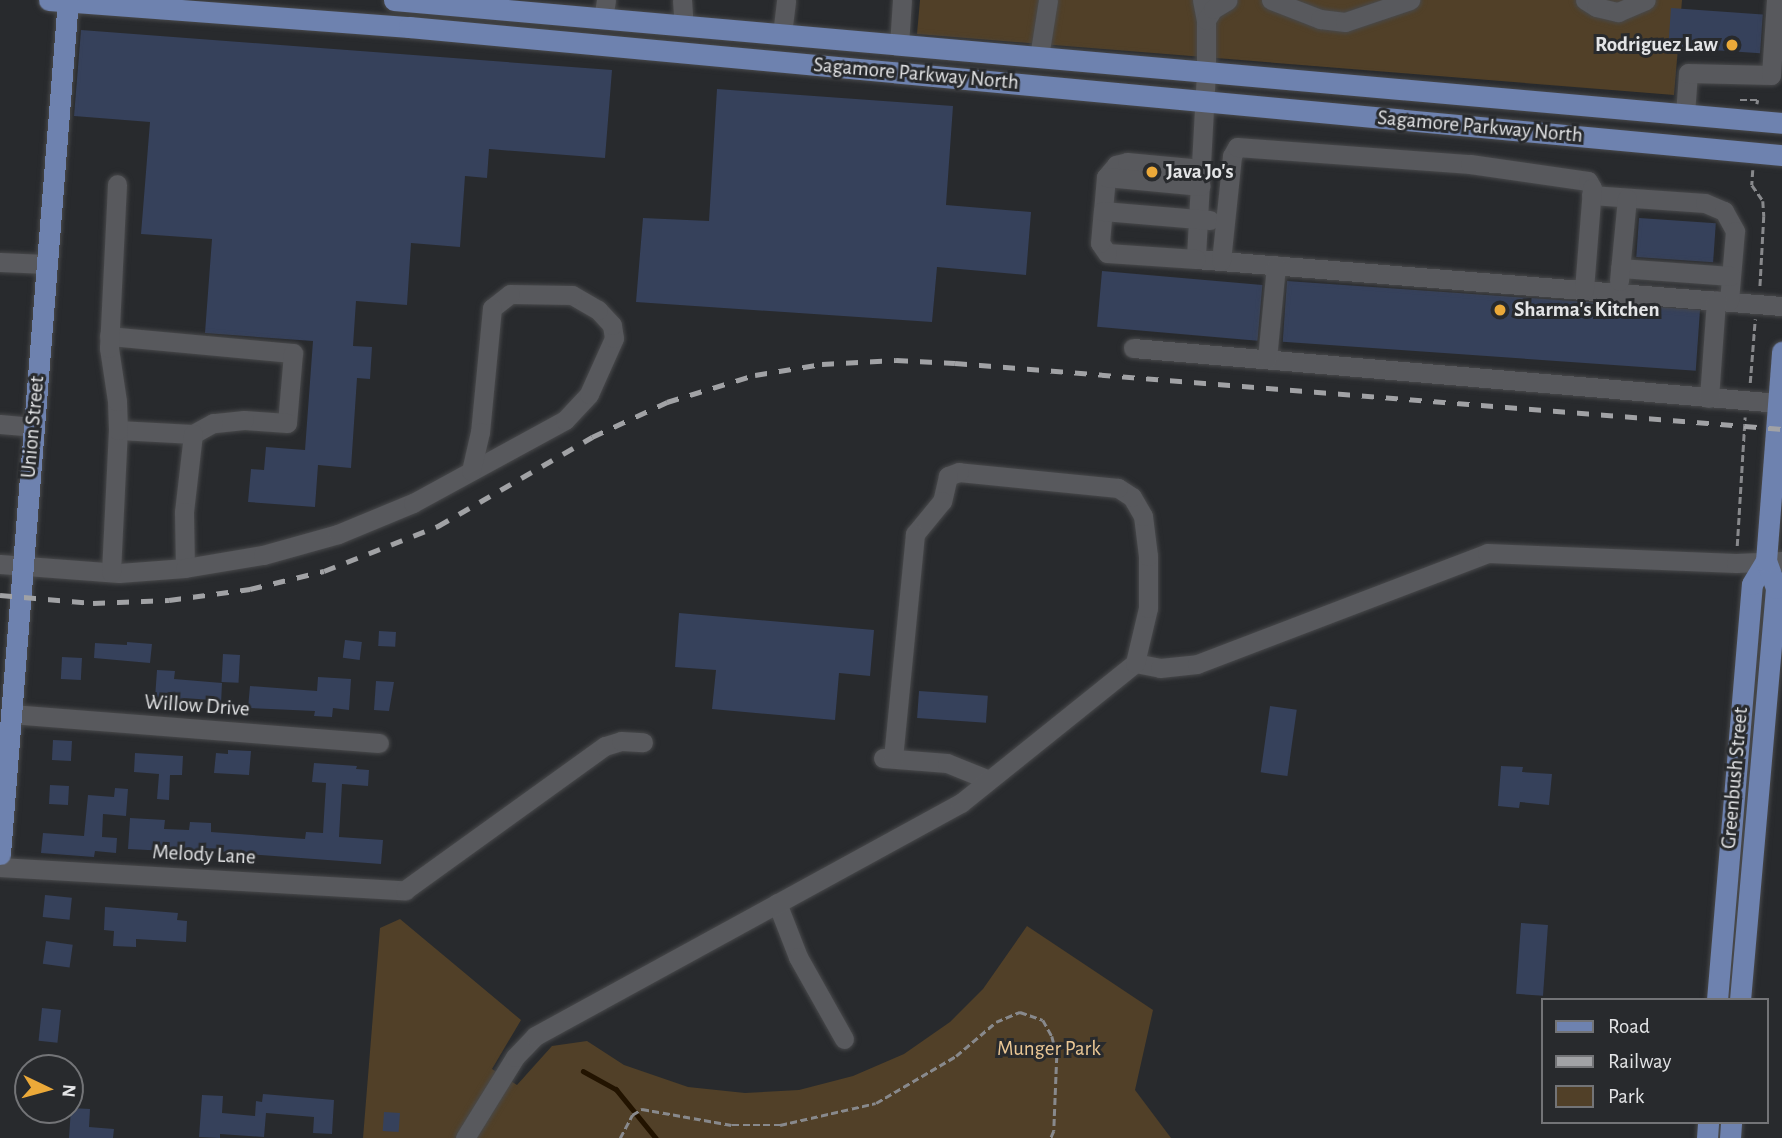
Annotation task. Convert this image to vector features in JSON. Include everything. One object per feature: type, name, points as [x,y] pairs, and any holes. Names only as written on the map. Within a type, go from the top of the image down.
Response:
[{"type":"main road","name":"Sagamore Parkway North","points":[[62,0],[409,27],[1782,155]]},
{"type":"main road","name":"Union Street","points":[[0,854],[2,790],[11,714],[10,565],[33,427],[62,0]]},
{"type":"main road","name":"Sagamore Parkway North","points":[[394,0],[605,9],[684,26],[1782,123]]},
{"type":"main road","name":"Greenbush Street","points":[[1740,998],[1776,588],[1774,561],[1778,403],[1782,352]]},
{"type":"main road","name":"Greenbush Street","points":[[1717,998],[1752,584],[1774,561]]},
{"type":"street","points":[[682,0],[684,26]]},
{"type":"street","points":[[782,34],[786,0]]},
{"type":"street","points":[[898,45],[902,0]]},
{"type":"street","points":[[1039,57],[1048,0]]},
{"type":"street","points":[[1196,259],[1202,101],[1206,72],[1206,20],[1202,0]]},
{"type":"street","points":[[1206,20],[1213,9],[1228,0]]},
{"type":"street","points":[[1271,0],[1320,19],[1345,22],[1410,0]]},
{"type":"street","points":[[1585,0],[1596,7],[1618,12],[1646,0]]},
{"type":"street","points":[[1685,114],[1689,73],[1771,75],[1776,0]]},
{"type":"street","points":[[1221,261],[1232,156],[1237,148],[1243,146],[1473,164],[1588,181],[1591,195],[1584,290]]},
{"type":"street","points":[[1201,177],[1127,162],[1116,165],[1106,177],[1102,211],[1100,243],[1107,253],[1782,306]]},
{"type":"street","points":[[111,572],[118,430],[110,336],[117,184]]},
{"type":"street","points":[[1591,195],[1705,203],[1724,211],[1735,231],[1731,276],[1723,301],[1709,398]]},
{"type":"street","points":[[1619,293],[1627,198]]},
{"type":"street","points":[[1102,211],[1225,221]]},
{"type":"street","points":[[0,261],[46,264]]},
{"type":"street","points":[[1267,359],[1276,265]]},
{"type":"street","points":[[1620,268],[1731,276]]},
{"type":"street","points":[[10,565],[111,572],[185,568],[263,555],[338,534],[413,503],[565,420],[589,394],[614,338],[612,325],[598,310],[572,295],[510,294],[492,308],[480,432],[471,471]]},
{"type":"street","points":[[110,336],[293,353],[287,423],[244,420],[213,423],[193,434],[118,430]]},
{"type":"street","points":[[1133,348],[1778,403]]},
{"type":"street","points":[[0,424],[33,427]]},
{"type":"street","points":[[185,568],[184,512],[193,434]]},
{"type":"street","points":[[465,1138],[505,1074],[534,1036],[961,803],[1135,663],[1148,608],[1148,556],[1143,516],[1132,497],[1118,488],[960,472],[948,476],[942,501],[915,534],[888,758],[947,764],[989,780]]},
{"type":"street","points":[[1135,663],[1160,668],[1197,664],[1487,553],[1736,563],[1774,561]]},
{"type":"street","name":"Willow Drive","points":[[11,714],[379,743]]},
{"type":"street","name":"Melody Lane","points":[[0,867],[405,890],[605,746],[621,741],[643,742]]},
{"type":"street","points":[[777,903],[798,957],[844,1039]]},
{"type":"path","points":[[1736,563],[1764,216],[1763,201],[1752,185]]},
{"type":"path","points":[[620,1138],[632,1115],[648,1108],[732,1125],[780,1125],[876,1104],[956,1056],[996,1022],[1020,1012],[1043,1020],[1052,1036],[1056,1056],[1054,1131],[1051,1138]]},
{"type":"green space","points":[[920,0],[1682,0],[1674,95],[917,34]]},
{"type":"green space","name":"Munger Park","points":[[400,919],[521,1020],[492,1069],[517,1085],[552,1046],[587,1041],[624,1065],[688,1087],[745,1093],[799,1090],[853,1076],[904,1054],[950,1022],[983,989],[1027,926],[1153,1010],[1135,1090],[1171,1138],[363,1138],[380,928]]},
{"type":"building","points":[[1671,8],[1763,14],[1760,53],[1668,47]]},
{"type":"building","points":[[81,30],[612,70],[605,158],[489,149],[487,178],[465,176],[460,247],[411,243],[407,305],[356,301],[353,346],[372,347],[370,379],[357,378],[351,468],[318,465],[315,507],[248,502],[251,469],[264,470],[266,447],[305,450],[313,341],[205,333],[212,239],[141,234],[150,122],[74,116]]},
{"type":"building","points":[[717,89],[953,106],[946,205],[1031,212],[1026,275],[937,267],[932,322],[636,302],[643,218],[709,221]]},
{"type":"building","points":[[1639,218],[1716,223],[1713,262],[1636,257]]},
{"type":"building","points":[[1102,271],[1262,285],[1258,341],[1097,327]]},
{"type":"building","points":[[1287,281],[1700,310],[1696,371],[1283,342]]},
{"type":"building","points":[[679,613],[874,630],[870,676],[839,673],[835,720],[712,709],[716,670],[675,667]]},
{"type":"building","points":[[379,631],[396,632],[395,647],[378,646]]},
{"type":"building","points":[[345,640],[362,642],[360,660],[343,658]]},
{"type":"building","points":[[127,642],[152,644],[150,663],[94,658],[95,643],[127,645]]},
{"type":"building","points":[[223,654],[240,655],[239,683],[222,682]]},
{"type":"building","points":[[62,657],[82,658],[81,680],[61,679]]},
{"type":"building","points":[[157,670],[175,671],[174,679],[222,683],[221,704],[155,698]]},
{"type":"building","points":[[318,677],[351,679],[349,710],[333,708],[332,717],[314,716],[315,711],[248,708],[250,686],[317,691]]},
{"type":"building","points":[[376,681],[394,682],[389,711],[374,710]]},
{"type":"building","points":[[919,691],[988,696],[986,723],[917,718]]},
{"type":"building","points":[[1270,706],[1297,710],[1287,776],[1261,772]]},
{"type":"building","points":[[53,740],[72,741],[71,761],[52,760]]},
{"type":"building","points":[[228,750],[251,751],[249,775],[214,773],[216,753],[228,754]]},
{"type":"building","points":[[135,753],[183,756],[182,775],[170,775],[169,800],[157,799],[159,774],[134,772]]},
{"type":"building","points":[[314,763],[357,766],[356,769],[369,770],[368,786],[342,784],[339,837],[383,840],[381,864],[168,848],[168,851],[128,849],[130,818],[165,820],[164,829],[189,830],[190,822],[211,823],[211,832],[305,839],[306,832],[323,833],[326,783],[312,782]]},
{"type":"building","points":[[1501,766],[1523,767],[1522,772],[1552,774],[1549,805],[1520,802],[1519,808],[1498,806]]},
{"type":"building","points":[[50,785],[69,786],[68,805],[49,804]]},
{"type":"building","points":[[115,788],[128,789],[126,816],[103,814],[102,837],[117,838],[116,853],[95,851],[94,857],[41,853],[43,833],[84,836],[88,795],[114,797]]},
{"type":"building","points":[[45,895],[72,898],[70,920],[43,917]]},
{"type":"building","points":[[105,907],[178,913],[177,920],[187,921],[186,942],[136,939],[136,947],[113,946],[114,931],[104,930]]},
{"type":"building","points":[[1521,923],[1548,925],[1543,996],[1516,994]]},
{"type":"building","points":[[46,941],[73,945],[70,968],[43,964]]},
{"type":"building","points":[[42,1008],[61,1010],[57,1043],[39,1041]]},
{"type":"building","points":[[263,1094],[334,1100],[332,1134],[313,1133],[314,1117],[266,1113],[264,1137],[220,1134],[220,1138],[199,1137],[202,1095],[223,1096],[222,1113],[255,1116],[256,1101],[262,1102]]},
{"type":"building","points":[[84,1109],[90,1109],[89,1127],[114,1129],[113,1138],[69,1138],[70,1124],[84,1124]]},
{"type":"building","points":[[384,1112],[400,1113],[399,1132],[383,1131]]},
{"type":"waterway","points":[[583,1071],[616,1089],[656,1138]]},
{"type":"railway","points":[[0,595],[93,603],[169,600],[250,589],[324,571],[438,526],[592,437],[667,402],[755,375],[822,364],[896,360],[955,363],[1782,429]]},
{"type":"place","name":"Rodriguez Law","points":[[1732,45]]},
{"type":"place","name":"Java Jo's","points":[[1152,172]]},
{"type":"place","name":"Sharma's Kitchen","points":[[1500,310]]}]
